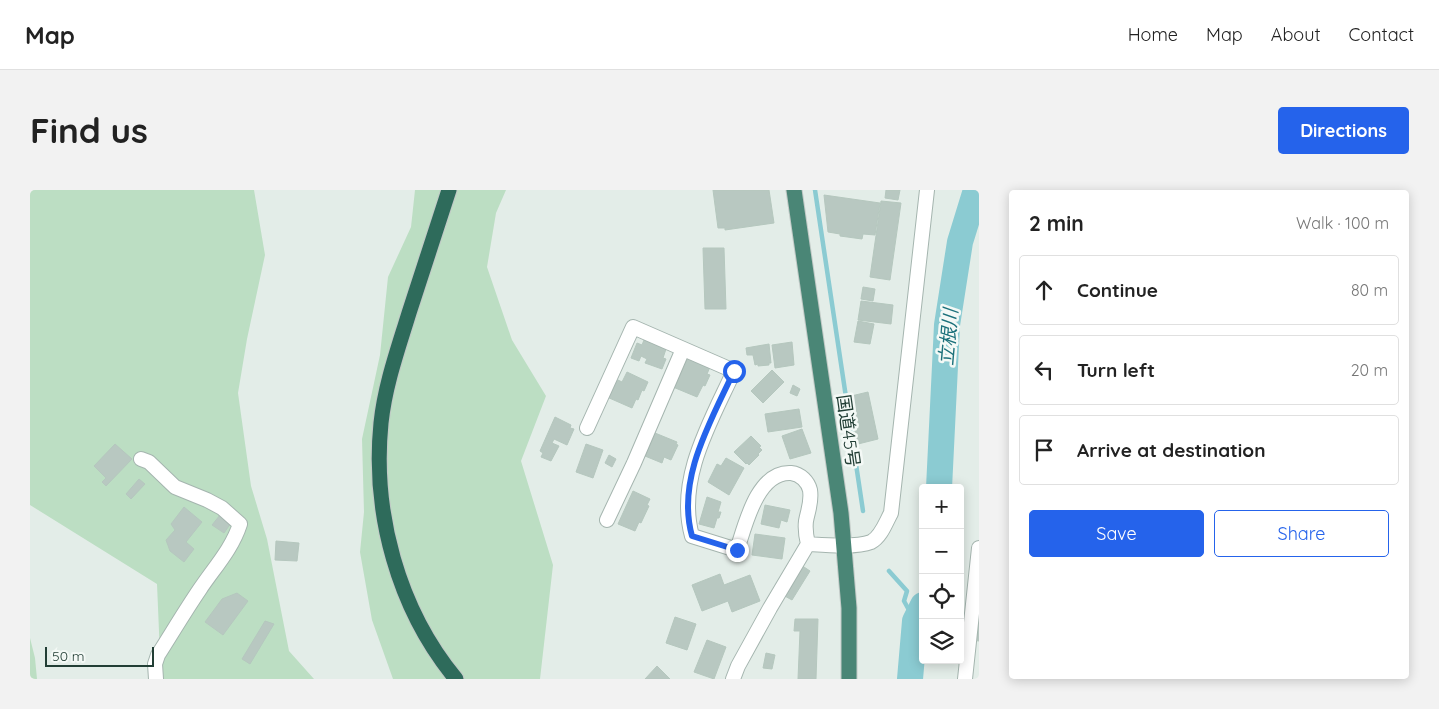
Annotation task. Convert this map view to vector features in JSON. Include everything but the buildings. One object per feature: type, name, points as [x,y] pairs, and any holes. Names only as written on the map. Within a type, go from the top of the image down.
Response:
[{"type":"highway","points":[[449,190],[393,364],[381,422],[379,462],[382,505],[392,551],[405,594],[422,630],[456,679]]},
{"type":"highway","name":"国道45号","points":[[794,190],[823,383],[844,546],[849,608],[849,679]]},
{"type":"street","points":[[808,544],[844,546],[871,542],[883,530],[891,513],[927,190]]},
{"type":"street","points":[[587,428],[633,327],[734,371],[696,458],[688,497],[688,522],[692,536],[737,550],[750,508],[759,492],[771,481],[785,473],[795,473],[805,479],[810,490],[811,506],[806,520],[808,544],[770,608],[738,666],[733,679]]},
{"type":"street","points":[[607,520],[634,463],[683,349]]},
{"type":"street","points":[[141,459],[149,462],[175,488],[222,508],[240,524],[230,549],[200,589],[158,655],[155,664],[156,679]]},
{"type":"street","points":[[965,679],[979,548]]},
{"type":"green space","points":[[30,190],[254,190],[265,255],[247,339],[238,393],[251,486],[267,539],[289,651],[314,679],[161,679],[157,584],[30,505]]},
{"type":"green space","points":[[415,190],[506,190],[496,213],[487,267],[512,340],[546,396],[521,461],[553,565],[540,679],[393,679],[372,620],[360,552],[364,512],[362,439],[380,355],[388,277],[411,227]]},
{"type":"green space","points":[[30,638],[35,658],[37,679],[30,679]]},
{"type":"waterway","points":[[815,190],[863,511]]},
{"type":"waterway","name":"立根川","points":[[939,484],[947,325],[960,242],[976,190]]},
{"type":"waterway","points":[[889,571],[907,591],[904,601],[915,621]]},
{"type":"waterway","name":"立根川","points":[[910,679],[915,621],[919,613]]},
{"type":"route","points":[[734,371],[696,458],[688,497],[688,522],[692,536],[737,550]]}]
